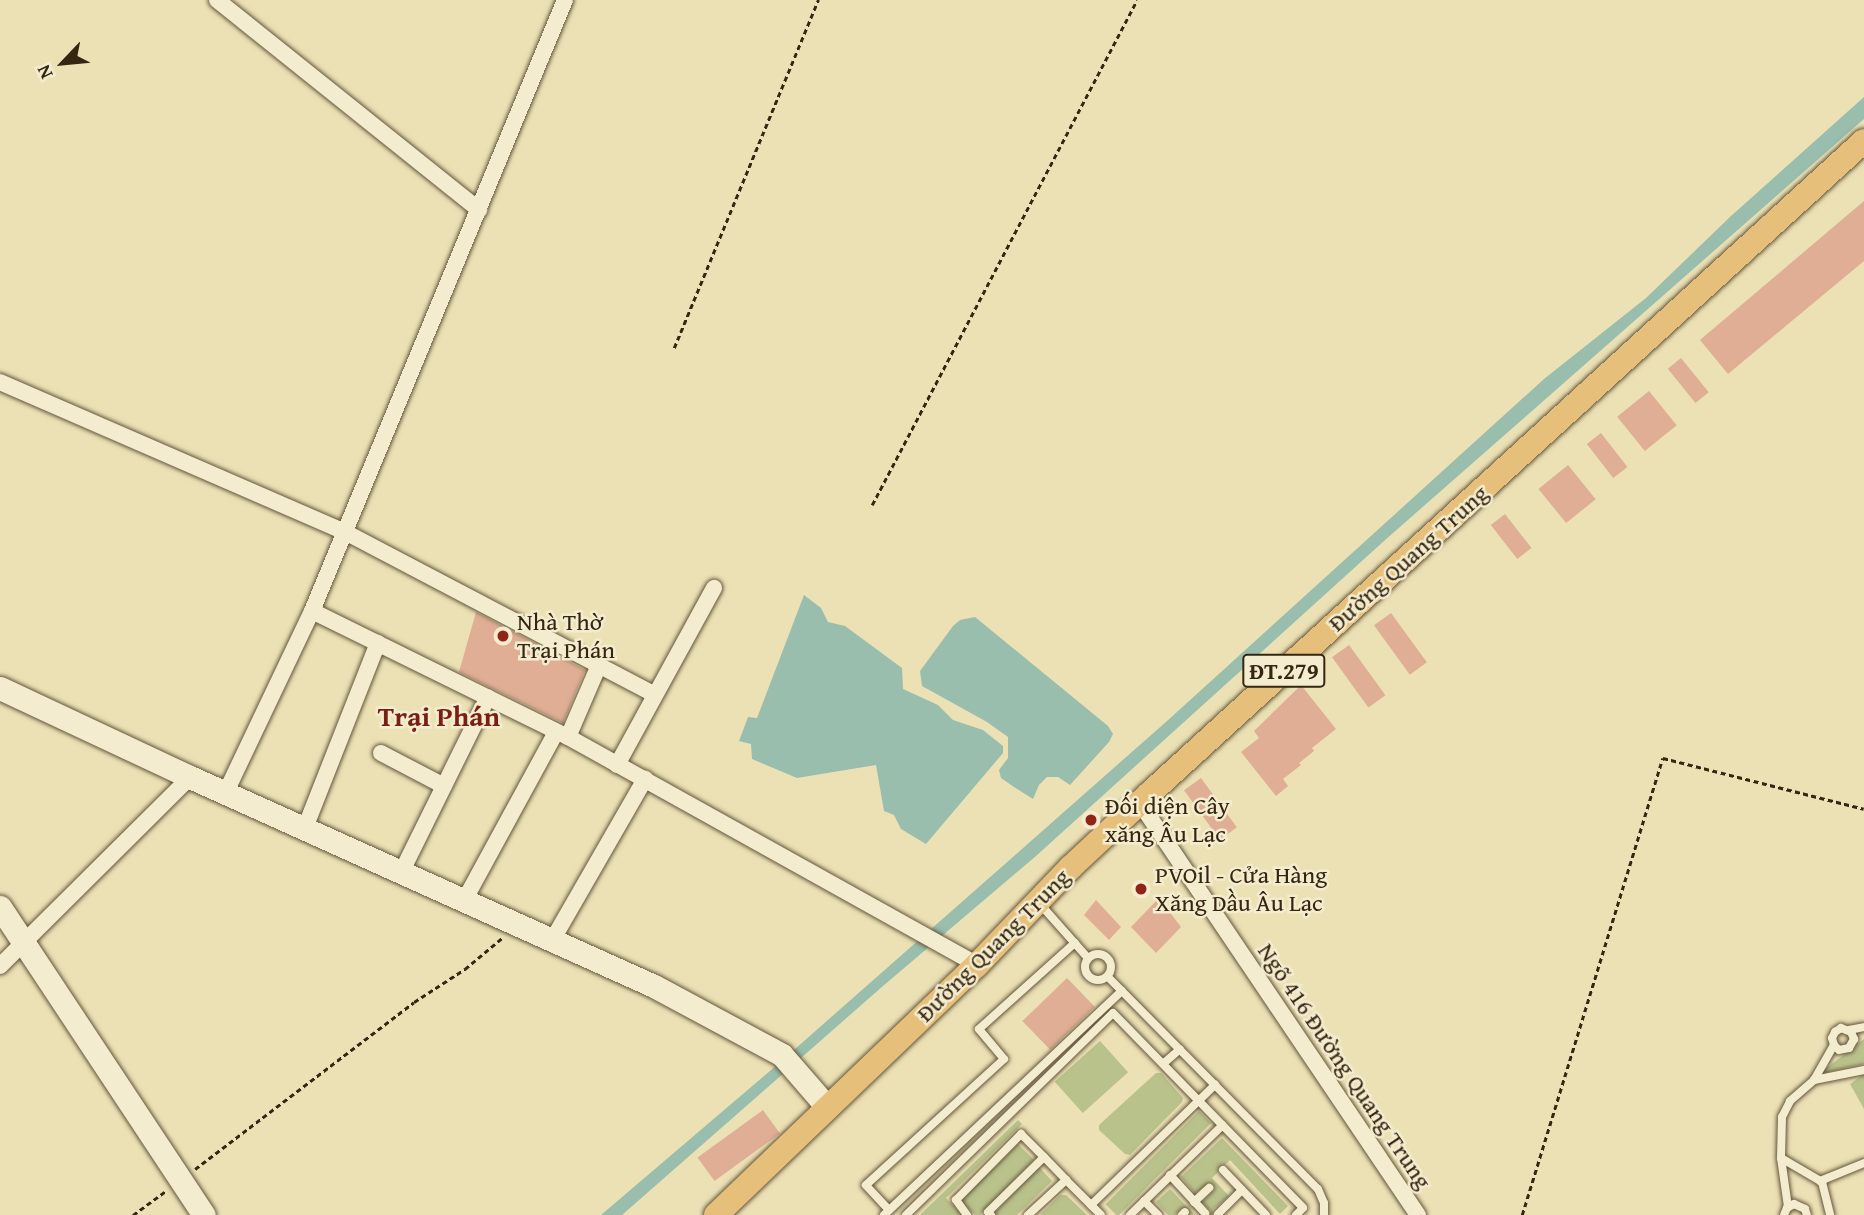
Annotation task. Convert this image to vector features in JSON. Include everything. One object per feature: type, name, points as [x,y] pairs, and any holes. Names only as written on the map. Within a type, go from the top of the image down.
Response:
[{"type":"main road","name":"Đường Quang Trung","points":[[716,1215],[977,965],[1140,803],[1864,141]]},
{"type":"main road","points":[[0,688],[190,777],[654,986],[788,1063],[827,1107]]},
{"type":"main road","points":[[0,698],[23,699]]},
{"type":"main road","points":[[0,907],[204,1215]]},
{"type":"street","points":[[217,0],[478,212]]},
{"type":"street","points":[[226,792],[312,611],[488,193],[565,0]]},
{"type":"street","points":[[0,382],[345,532],[654,694]]},
{"type":"street","points":[[617,765],[714,588]]},
{"type":"street","points":[[312,611],[562,734],[977,965]]},
{"type":"street","points":[[305,828],[378,643]]},
{"type":"street","points":[[464,901],[562,734],[599,665]]},
{"type":"street","points":[[401,873],[488,697]]},
{"type":"street","points":[[381,753],[444,786]]},
{"type":"street","points":[[0,966],[190,777]]},
{"type":"street","points":[[553,939],[645,779]]},
{"type":"street","name":"Ngõ 416 Đường Quang Trung","points":[[1140,803],[1418,1215]]},
{"type":"lane","points":[[1038,902],[1088,958]]},
{"type":"lane","points":[[1075,943],[979,1030],[1004,1059],[866,1185],[887,1213],[1122,991]]},
{"type":"lane","points":[[1097,954],[1107,957],[1112,967],[1108,976],[1099,981],[1089,978],[1085,968],[1088,958],[1097,954]]},
{"type":"lane","points":[[1108,976],[1318,1189],[1324,1203],[1324,1215]]},
{"type":"lane","points":[[906,1215],[1113,1013],[1303,1208],[1296,1215]]},
{"type":"lane","points":[[1849,1030],[1854,1039],[1849,1048],[1839,1050],[1832,1038],[1835,1032],[1841,1028],[1849,1030],[1864,1027]]},
{"type":"lane","points":[[1807,1215],[1798,1204],[1786,1211],[1781,1158],[1782,1117],[1790,1101],[1814,1080],[1834,1045]]},
{"type":"lane","points":[[1164,1063],[1180,1049]]},
{"type":"lane","points":[[1814,1080],[1864,1070]]},
{"type":"lane","points":[[1091,1205],[1215,1085]]},
{"type":"lane","points":[[1130,1215],[1223,1125]]},
{"type":"lane","points":[[967,1215],[956,1200],[1021,1134],[1101,1215]]},
{"type":"lane","points":[[991,1215],[988,1212],[1044,1157]]},
{"type":"lane","points":[[1781,1158],[1820,1181],[1830,1215]]},
{"type":"lane","points":[[1820,1181],[1864,1164]]},
{"type":"lane","points":[[1223,1170],[1266,1215]]},
{"type":"lane","points":[[1170,1175],[1205,1213]]},
{"type":"lane","points":[[1028,1215],[1066,1180]]},
{"type":"lane","points":[[1194,1202],[1209,1188]]},
{"type":"lane","points":[[1218,1214],[1242,1190]]},
{"type":"lane","points":[[1144,1201],[1158,1215]]},
{"type":"path","points":[[674,348],[818,0]]},
{"type":"path","points":[[872,505],[1137,0]]},
{"type":"path","points":[[1522,1215],[1663,758],[1864,809]]},
{"type":"path","points":[[133,1215],[414,1002],[465,969],[517,925]]},
{"type":"green space","points":[[1864,1039],[1864,1064],[1819,1074]]},
{"type":"green space","points":[[1100,1041],[1128,1072],[1083,1113],[1055,1082]]},
{"type":"green space","points":[[1156,1073],[1161,1073],[1183,1098],[1182,1102],[1130,1155],[1125,1154],[1099,1130],[1099,1125]]},
{"type":"green space","points":[[1864,1074],[1864,1109],[1850,1084]]},
{"type":"green space","points":[[1199,1111],[1211,1123],[1119,1215],[1106,1204]]},
{"type":"green space","points":[[1018,1120],[1022,1124],[946,1198],[962,1215],[920,1215]]},
{"type":"green space","points":[[1222,1138],[1288,1206],[1280,1214],[1230,1160],[1212,1178],[1229,1196],[1212,1210],[1217,1215],[1207,1215],[1211,1211],[1202,1202],[1214,1190],[1208,1184],[1195,1193],[1181,1177]]},
{"type":"green space","points":[[1018,1144],[1034,1160],[980,1215],[975,1215],[960,1200]]},
{"type":"green space","points":[[1039,1167],[1052,1181],[1017,1215],[992,1215]]},
{"type":"green space","points":[[1170,1189],[1195,1215],[1187,1215],[1182,1209],[1175,1215],[1168,1215],[1156,1202]]},
{"type":"green space","points":[[1060,1195],[1066,1195],[1087,1215],[1040,1215]]},
{"type":"shaded area","points":[[1864,97],[1864,119],[1384,541],[1036,856],[622,1215],[601,1215],[778,1064],[1167,721],[1544,379],[1646,298],[1731,216]]},
{"type":"shaded area","points":[[804,595],[821,608],[828,622],[845,626],[902,668],[903,689],[938,705],[953,720],[983,730],[1003,746],[1003,753],[926,844],[901,829],[894,815],[884,811],[876,765],[797,778],[752,759],[751,744],[739,741],[748,717],[757,718]]},
{"type":"shaded area","points":[[975,617],[1108,726],[1113,734],[1070,785],[1058,777],[1047,777],[1039,785],[1033,799],[1014,787],[1001,778],[999,770],[1008,758],[1008,737],[987,722],[922,686],[920,671],[953,626],[960,620]]},
{"type":"building","points":[[1864,201],[1864,261],[1728,374],[1700,340]]},
{"type":"building","points":[[1681,358],[1709,392],[1695,403],[1668,369]]},
{"type":"building","points":[[1649,391],[1677,425],[1645,451],[1617,417]]},
{"type":"building","points":[[1601,433],[1627,467],[1613,478],[1587,444]]},
{"type":"building","points":[[1568,465],[1596,499],[1566,523],[1538,489]]},
{"type":"building","points":[[1505,514],[1531,548],[1517,559],[1491,525]]},
{"type":"building","name":"Nhà Thờ Trại Phán","points":[[476,612],[585,670],[563,723],[459,672]]},
{"type":"building","points":[[1391,613],[1427,662],[1410,675],[1374,625]]},
{"type":"building","points":[[1349,645],[1385,695],[1368,708],[1332,657]]},
{"type":"building","points":[[1301,685],[1336,729],[1312,748],[1314,751],[1299,763],[1301,765],[1283,779],[1288,786],[1276,796],[1241,752],[1259,738],[1254,731]]},
{"type":"building","points":[[1201,778],[1237,827],[1220,840],[1184,790]]},
{"type":"building","points":[[1159,898],[1181,927],[1156,953],[1131,927]]},
{"type":"building","points":[[1096,900],[1121,927],[1109,940],[1084,915]]},
{"type":"building","points":[[1067,978],[1095,1007],[1050,1050],[1022,1021]]},
{"type":"building","points":[[763,1110],[780,1133],[715,1181],[697,1158]]},
{"type":"place","name":"Nhà Thờ Trại Phán","points":[[503,636]]},
{"type":"place","name":"Đối diện Cây xăng Âu Lạc","points":[[1091,820]]},
{"type":"place","name":"PVOil - Cửa Hàng Xăng Dầu Âu Lạc","points":[[1141,889]]},
{"type":"district","name":"Trại Phán","points":[[439,716]]}]
